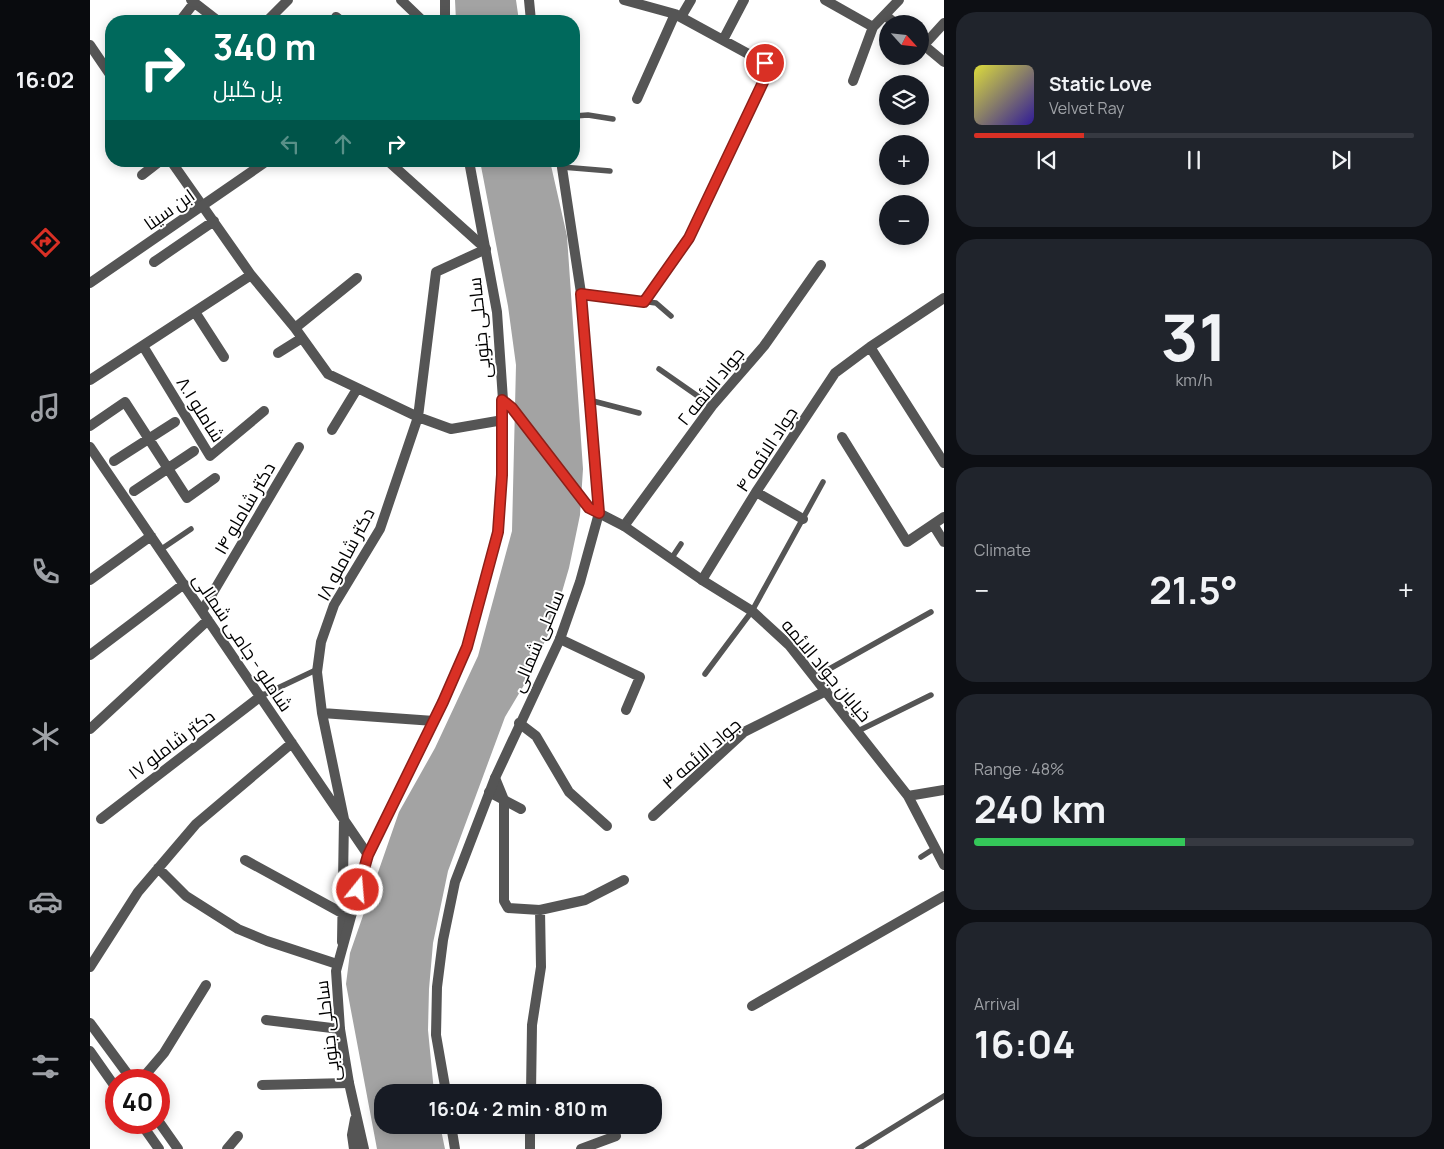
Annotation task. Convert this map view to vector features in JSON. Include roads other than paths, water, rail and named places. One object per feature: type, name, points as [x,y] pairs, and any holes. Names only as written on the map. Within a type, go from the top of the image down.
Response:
[{"type":"street","points":[[273,15],[288,0]]},
{"type":"street","points":[[401,0],[417,15]]},
{"type":"street","points":[[445,0],[445,15]]},
{"type":"street","points":[[529,0],[530,15]]},
{"type":"street","points":[[624,0],[678,16],[723,40],[765,63],[766,76],[689,238],[644,302]]},
{"type":"street","points":[[637,99],[678,16],[691,0]]},
{"type":"street","points":[[723,40],[744,0]]},
{"type":"street","points":[[825,0],[841,4],[873,26]]},
{"type":"street","points":[[887,15],[899,0]]},
{"type":"street","points":[[184,15],[192,2],[210,15]]},
{"type":"street","points":[[853,81],[873,26],[879,21]]},
{"type":"street","points":[[929,37],[944,23]]},
{"type":"street","points":[[91,49],[105,68]]},
{"type":"street","points":[[929,49],[944,62]]},
{"type":"street","points":[[142,175],[152,167]]},
{"type":"street","points":[[176,167],[251,274],[328,374],[418,417],[451,429],[502,420]]},
{"type":"street","name":"ابن سینا","points":[[90,283],[258,167]]},
{"type":"street","points":[[395,167],[486,249]]},
{"type":"street","name":"ساحلی جنوبی","points":[[364,1149],[349,1083],[340,1029],[337,1000],[337,964],[368,855],[434,721],[467,647],[498,532],[502,475],[502,400],[497,312],[470,167]]},
{"type":"street","name":"ساحلی شمالی","points":[[445,1084],[436,1035],[437,987],[443,940],[455,882],[494,778],[560,639],[580,582],[599,513],[588,400],[581,294],[561,167]]},
{"type":"street","points":[[154,262],[214,221]]},
{"type":"street","name":"دکتر شاملو ۱۸","points":[[344,819],[322,713],[318,669],[321,642],[334,605],[380,529],[418,417],[436,272],[486,249]]},
{"type":"street","name":"جواد الائمه ۲","points":[[624,526],[712,406],[764,346],[820,265]]},
{"type":"street","points":[[90,380],[251,274]]},
{"type":"street","points":[[294,328],[357,278]]},
{"type":"street","name":"جواد الائمه ۴","points":[[702,580],[756,492],[836,374],[870,347],[944,298]]},
{"type":"street","points":[[195,312],[224,357]]},
{"type":"street","points":[[278,353],[302,338]]},
{"type":"street","name":"شاملو ۸.۱","points":[[143,346],[210,456],[264,411]]},
{"type":"street","points":[[870,347],[944,463]]},
{"type":"street","points":[[332,430],[357,389]]},
{"type":"street","name":"خیابان جواد الائمه","points":[[502,400],[512,408],[589,508],[624,526],[702,580],[752,611],[789,645],[908,796],[944,865]]},
{"type":"street","points":[[90,426],[125,402],[187,498],[215,478]]},
{"type":"street","points":[[114,461],[174,422]]},
{"type":"street","points":[[842,437],[906,542],[934,526],[944,517]]},
{"type":"street","name":"دکتر شاملو ۱۴","points":[[90,730],[205,616],[299,447]]},
{"type":"street","points":[[134,491],[194,451]]},
{"type":"street","name":"شاملو - جامی شمالی","points":[[92,453],[261,696],[368,855]]},
{"type":"street","points":[[756,492],[803,519]]},
{"type":"street","points":[[934,526],[944,542]]},
{"type":"street","points":[[90,580],[151,536]]},
{"type":"street","points":[[90,655],[184,584]]},
{"type":"street","points":[[560,639],[640,677],[626,710]]},
{"type":"street","name":"جواد الائمه ۳","points":[[654,816],[744,732],[826,691]]},
{"type":"street","name":"دکتر شاملو ۱۷","points":[[101,819],[261,696]]},
{"type":"street","points":[[322,713],[434,721]]},
{"type":"street","points":[[519,724],[536,736],[569,792],[607,826]]},
{"type":"street","points":[[90,967],[138,892],[158,868],[204,817],[292,743]]},
{"type":"street","points":[[494,778],[504,800],[504,901],[508,908],[540,910],[585,900],[624,880]]},
{"type":"street","points":[[908,796],[944,790]]},
{"type":"street","points":[[489,792],[522,809]]},
{"type":"street","points":[[342,942],[344,819]]},
{"type":"street","points":[[245,860],[342,913]]},
{"type":"street","points":[[158,868],[186,896],[238,929],[267,941],[337,964]]},
{"type":"street","points":[[752,1006],[944,896]]},
{"type":"street","points":[[531,1084],[532,1025],[541,967],[540,910]]},
{"type":"street","points":[[150,1069],[164,1053],[206,985]]},
{"type":"street","points":[[266,1020],[340,1029]]},
{"type":"street","points":[[90,1023],[124,1069]]},
{"type":"street","points":[[90,1051],[105,1072]]},
{"type":"street","points":[[262,1085],[349,1083]]},
{"type":"street","points":[[354,1149],[352,1135],[356,1116]]},
{"type":"street","points":[[148,1134],[159,1149]]},
{"type":"street","points":[[167,1134],[178,1149]]},
{"type":"street","points":[[452,1134],[455,1149]]},
{"type":"street","points":[[530,1134],[530,1149]]},
{"type":"street","points":[[227,1149],[238,1136]]},
{"type":"street","points":[[581,1149],[616,1136]]},
{"type":"lane","points":[[580,116],[614,119]]},
{"type":"lane","points":[[580,167],[610,171]]},
{"type":"lane","points":[[581,294],[656,303],[671,316]]},
{"type":"lane","points":[[659,369],[712,406]]},
{"type":"lane","points":[[588,400],[639,413]]},
{"type":"lane","points":[[705,674],[752,611],[823,482]]},
{"type":"lane","points":[[160,550],[191,528]]},
{"type":"lane","points":[[671,559],[681,544]]},
{"type":"lane","points":[[815,677],[931,612]]},
{"type":"lane","points":[[261,696],[318,669]]},
{"type":"lane","points":[[858,731],[931,695]]},
{"type":"lane","points":[[922,857],[935,848]]},
{"type":"lane","points":[[858,1149],[944,1096]]}]
